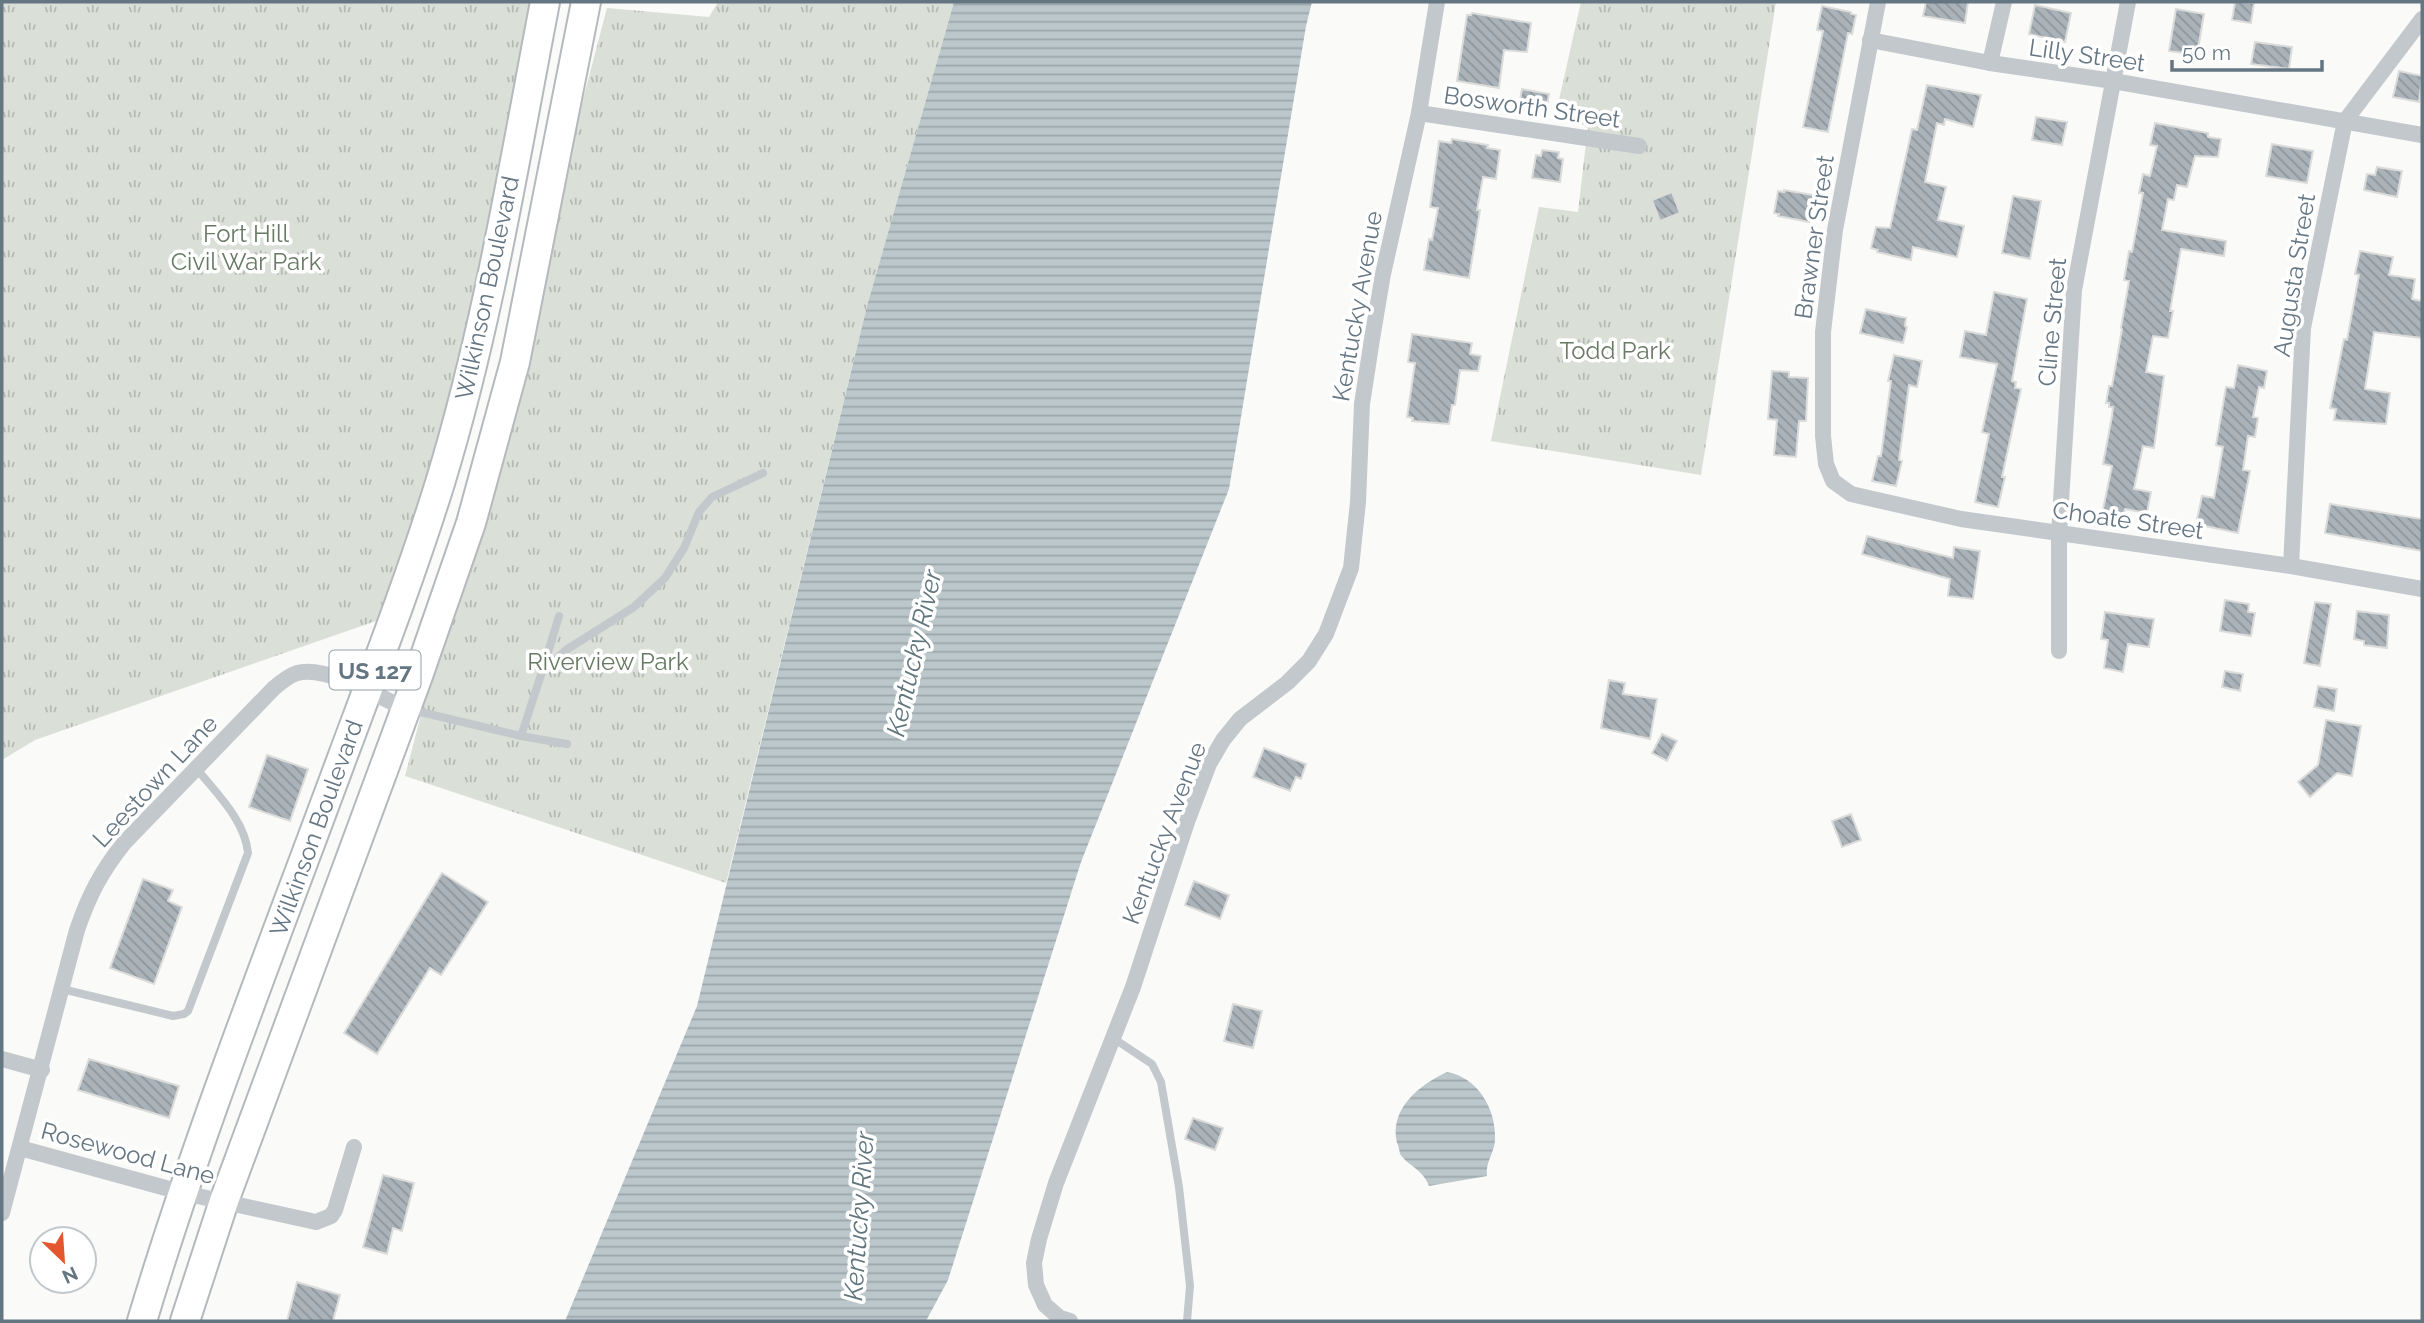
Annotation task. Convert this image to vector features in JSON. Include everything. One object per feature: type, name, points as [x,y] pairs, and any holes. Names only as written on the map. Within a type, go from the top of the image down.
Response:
[{"type":"highway","name":"Wilkinson Boulevard","points":[[142,1321],[266,962],[368,691],[436,494],[468,380],[545,2]]},
{"type":"highway","name":"Wilkinson Boulevard","points":[[185,1321],[225,1201],[454,575],[502,416],[529,294],[586,2]]},
{"type":"street","name":"Kentucky Avenue","points":[[1070,1321],[1060,1318],[1045,1305],[1036,1285],[1034,1263],[1039,1239],[1056,1183],[1133,987],[1176,851],[1209,764],[1223,740],[1240,719],[1287,683],[1309,661],[1326,634],[1351,568],[1358,502],[1362,404],[1383,274],[1419,113],[1437,2]]},
{"type":"street","name":"Brawner Street","points":[[1833,481],[1826,464],[1823,436],[1823,332],[1835,230],[1878,2]]},
{"type":"street","points":[[1990,63],[2004,2]]},
{"type":"street","name":"Cline Street","points":[[2059,651],[2059,534],[2074,290],[2129,2]]},
{"type":"street","name":"Augusta Street","points":[[2291,566],[2302,328],[2345,121],[2422,19]]},
{"type":"street","name":"Lilly Street","points":[[1870,40],[1990,63],[2113,80],[2422,135]]},
{"type":"street","name":"Bosworth Street","points":[[1419,113],[1639,146]]},
{"type":"street","name":"Choate Street","points":[[1833,481],[1851,494],[1961,519],[2291,566],[2422,589]]},
{"type":"street","name":"Leestown Lane","points":[[2,1213],[89,897],[104,869],[124,843],[274,688],[291,676],[305,672],[325,674],[405,709]]},
{"type":"street","points":[[2,1059],[41,1070]]},
{"type":"street","name":"Rosewood Lane","points":[[20,1148],[184,1193],[306,1221],[324,1220],[331,1216],[339,1202],[355,1147]]},
{"type":"lane","points":[[542,672],[566,650],[634,607],[665,578],[684,548],[699,512],[712,497],[763,473]]},
{"type":"lane","points":[[521,736],[559,616]]},
{"type":"lane","points":[[405,709],[567,744]]},
{"type":"lane","points":[[62,989],[173,1016],[184,1014],[188,1010],[248,853],[247,844],[233,815],[197,769]]},
{"type":"lane","points":[[1113,1037],[1152,1064],[1161,1082],[1179,1187],[1189,1286],[1187,1321]]},
{"type":"green space","name":"Fort Hill Civil War Park","points":[[2,2],[536,2],[476,343],[396,614],[35,740],[2,760]]},
{"type":"green space","name":"Riverview Park","points":[[718,2],[954,2],[867,306],[726,883],[405,776],[607,8],[709,17]]},
{"type":"green space","name":"Todd Park","points":[[1581,2],[1776,2],[1701,475],[1491,441],[1539,207],[1578,212],[1588,126],[1555,118]]},
{"type":"water","name":"Kentucky River","points":[[954,2],[1312,2],[1229,489],[1081,862],[948,1280],[926,1321],[565,1321],[697,1006],[867,306]]},
{"type":"water","points":[[1447,1072],[1467,1080],[1483,1096],[1492,1116],[1495,1144],[1487,1166],[1487,1176],[1429,1186],[1423,1175],[1400,1154],[1396,1131],[1398,1119],[1408,1100],[1426,1084]]},
{"type":"building","points":[[1926,2],[1968,2],[1965,23],[1923,16]]},
{"type":"building","points":[[2235,2],[2254,3],[2251,23],[2232,20]]},
{"type":"building","points":[[2035,5],[2071,13],[2065,42],[2029,34]]},
{"type":"building","points":[[1822,6],[1856,15],[1852,34],[1848,33],[1828,132],[1803,127],[1823,31],[1817,30]]},
{"type":"building","points":[[2176,9],[2204,14],[2197,55],[2169,51]]},
{"type":"building","points":[[1472,13],[1531,23],[1527,52],[1504,50],[1499,88],[1457,81],[1467,15]]},
{"type":"building","points":[[2255,42],[2292,47],[2289,69],[2251,64]]},
{"type":"building","points":[[2399,71],[2422,76],[2419,102],[2393,97]]},
{"type":"building","points":[[1927,85],[1981,95],[1973,127],[1945,119],[1944,125],[1937,123],[1925,182],[1946,187],[1938,220],[1964,226],[1957,257],[1913,247],[1911,260],[1877,252],[1878,250],[1871,248],[1876,227],[1890,228],[1912,129],[1917,130]]},
{"type":"building","points":[[1522,89],[1549,94],[1546,111],[1519,106]]},
{"type":"building","points":[[2036,117],[2067,122],[2062,145],[2032,140]]},
{"type":"building","points":[[2155,123],[2208,133],[2208,137],[2221,139],[2218,157],[2195,156],[2187,187],[2177,185],[2174,200],[2168,199],[2162,230],[2226,241],[2224,256],[2181,249],[2168,338],[2153,336],[2146,372],[2164,376],[2154,448],[2143,446],[2134,489],[2151,492],[2147,513],[2125,509],[2123,518],[2102,514],[2112,466],[2103,464],[2113,407],[2106,403],[2109,386],[2112,386],[2122,329],[2129,281],[2124,280],[2143,193],[2139,193],[2143,174],[2150,176],[2157,146],[2150,145]]},
{"type":"building","points":[[1452,139],[1488,145],[1487,148],[1500,150],[1496,179],[1483,177],[1469,278],[1424,270],[1438,208],[1430,207],[1439,141],[1451,143]]},
{"type":"building","points":[[2272,144],[2313,151],[2307,183],[2266,176]]},
{"type":"building","points":[[1542,150],[1559,152],[1558,158],[1563,159],[1560,182],[1532,178],[1536,155],[1541,156]]},
{"type":"building","points":[[2377,167],[2402,171],[2397,197],[2364,190],[2367,174],[2375,175]]},
{"type":"building","points":[[1778,191],[1813,195],[1819,199],[1815,221],[1778,216],[1779,214],[1774,213]]},
{"type":"building","points":[[1672,192],[1680,213],[1660,221],[1652,200]]},
{"type":"building","points":[[2013,196],[2041,201],[2030,259],[2002,253]]},
{"type":"building","points":[[2360,251],[2393,257],[2389,275],[2415,279],[2412,299],[2422,301],[2422,338],[2374,332],[2365,389],[2390,393],[2386,424],[2334,420],[2336,409],[2330,408],[2344,339],[2347,340],[2359,275],[2355,274]]},
{"type":"building","points":[[1994,292],[2027,299],[2012,381],[2016,382],[2015,388],[2021,389],[1998,507],[1975,502],[1989,434],[1982,432],[1997,364],[1960,357],[1965,331],[1986,335]]},
{"type":"building","points":[[1866,309],[1906,318],[1903,343],[1860,333]]},
{"type":"building","points":[[1412,334],[1472,343],[1470,354],[1481,356],[1478,371],[1460,370],[1449,424],[1412,421],[1413,418],[1407,417],[1415,363],[1408,362]]},
{"type":"building","points":[[1894,355],[1922,361],[1917,387],[1909,385],[1899,460],[1902,461],[1896,486],[1872,481],[1878,456],[1881,456],[1891,381],[1888,381]]},
{"type":"building","points":[[2238,365],[2267,371],[2264,388],[2259,387],[2253,417],[2258,418],[2255,437],[2248,436],[2243,470],[2250,471],[2238,533],[2196,524],[2202,496],[2214,498],[2223,447],[2216,445],[2226,387],[2234,388]]},
{"type":"building","points":[[1772,371],[1789,372],[1789,377],[1808,378],[1806,421],[1799,421],[1796,457],[1774,455],[1777,420],[1768,419]]},
{"type":"building","points":[[2330,504],[2422,519],[2422,551],[2325,533]]},
{"type":"building","points":[[1867,536],[1953,558],[1954,547],[1980,551],[1973,599],[1948,596],[1950,579],[1862,554]]},
{"type":"building","points":[[2225,600],[2249,604],[2248,612],[2255,613],[2251,636],[2220,631]]},
{"type":"building","points":[[2315,602],[2331,604],[2320,666],[2304,663]]},
{"type":"building","points":[[2357,611],[2389,615],[2387,648],[2364,645],[2364,641],[2354,639]]},
{"type":"building","points":[[2105,612],[2154,619],[2149,647],[2128,644],[2123,672],[2104,668],[2108,640],[2101,639]]},
{"type":"building","points":[[2225,671],[2243,674],[2240,691],[2222,687]]},
{"type":"building","points":[[1609,680],[1625,683],[1623,694],[1657,699],[1650,739],[1601,728]]},
{"type":"building","points":[[2318,686],[2337,689],[2334,711],[2314,707]]},
{"type":"building","points":[[2326,720],[2361,726],[2352,776],[2337,773],[2310,797],[2298,782],[2318,765]]},
{"type":"building","points":[[1662,734],[1677,741],[1667,761],[1652,753]]},
{"type":"building","points":[[1264,748],[1306,764],[1301,779],[1296,777],[1290,791],[1253,777]]},
{"type":"building","points":[[267,755],[308,769],[290,821],[249,807]]},
{"type":"building","points":[[1851,814],[1861,840],[1842,847],[1832,821]]},
{"type":"building","points":[[442,873],[488,902],[441,975],[430,968],[377,1054],[344,1033]]},
{"type":"building","points":[[143,879],[173,890],[168,901],[182,907],[154,984],[110,968]]},
{"type":"building","points":[[1194,881],[1229,895],[1220,919],[1185,905]]},
{"type":"building","points":[[1233,1004],[1262,1011],[1253,1048],[1224,1041]]},
{"type":"building","points":[[89,1059],[179,1086],[169,1118],[78,1090]]},
{"type":"building","points":[[1193,1118],[1223,1128],[1215,1150],[1185,1139]]},
{"type":"building","points":[[383,1175],[414,1183],[402,1231],[393,1228],[387,1254],[363,1247]]},
{"type":"building","points":[[297,1282],[340,1295],[333,1321],[287,1321]]}]
